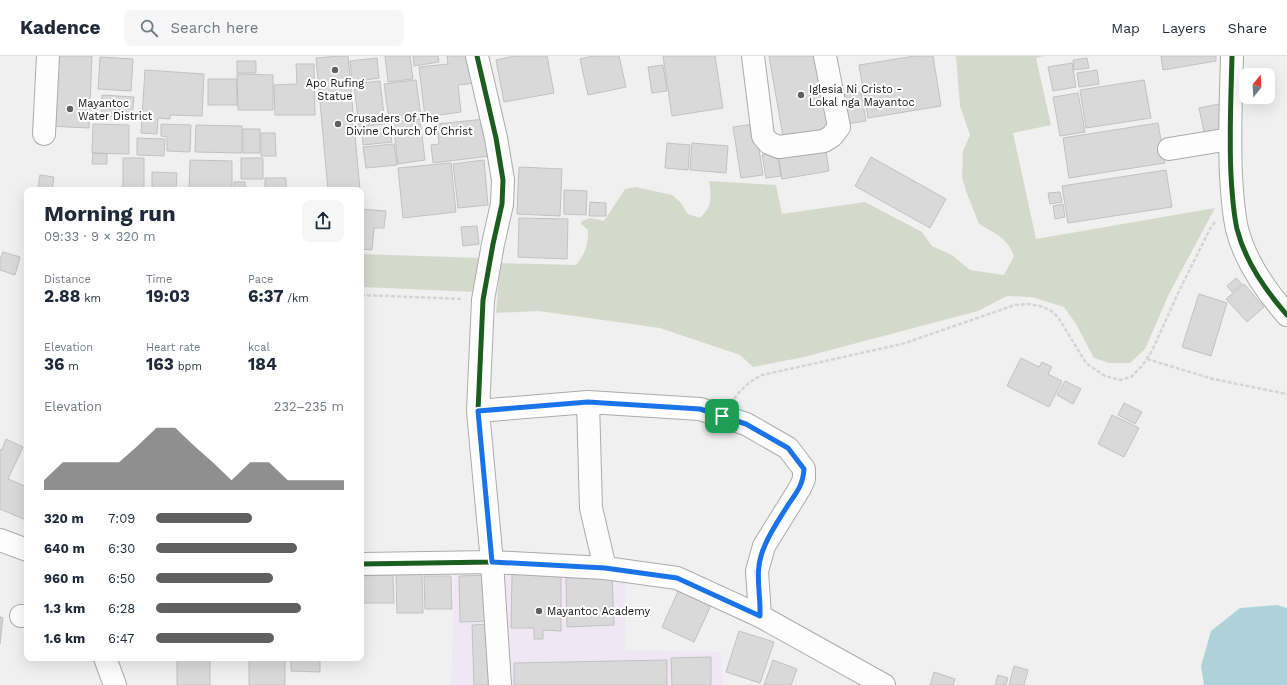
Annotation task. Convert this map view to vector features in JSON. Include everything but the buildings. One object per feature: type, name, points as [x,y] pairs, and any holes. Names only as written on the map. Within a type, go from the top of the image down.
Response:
[{"type":"street","points":[[44,134],[48,56]]},
{"type":"street","points":[[477,56],[496,138],[503,180],[502,204],[483,300],[478,411],[492,562],[500,685]]},
{"type":"street","points":[[753,56],[763,136],[769,143],[779,147],[824,141],[832,136],[839,127],[825,56]]},
{"type":"street","points":[[1232,56],[1230,139],[1232,200],[1237,229],[1248,258],[1273,299],[1287,315]]},
{"type":"street","points":[[1169,149],[1230,139]]},
{"type":"street","points":[[478,411],[588,402],[700,409],[746,424],[788,448],[804,469],[804,479],[764,546],[757,571],[760,616]]},
{"type":"street","points":[[588,402],[591,508],[605,568]]},
{"type":"street","points":[[0,540],[24,549]]},
{"type":"street","points":[[364,564],[492,562],[605,568],[677,578],[760,616],[884,685]]},
{"type":"street","points":[[106,661],[115,685]]},
{"type":"path","points":[[722,416],[741,389],[750,381],[762,375],[902,344],[1016,306],[1027,304],[1040,306],[1050,310],[1058,316],[1086,363],[1105,376],[1120,380],[1131,377],[1142,366],[1152,351],[1179,291],[1211,227],[1232,200]]},
{"type":"path","points":[[364,295],[483,300]]},
{"type":"path","points":[[1147,358],[1213,379],[1287,394]]},
{"type":"shaded area","points":[[956,56],[1044,56],[1036,58],[1051,125],[1013,133],[1036,239],[1215,208],[1169,294],[1145,349],[1130,363],[1109,363],[1094,358],[1076,324],[1064,307],[1032,297],[1007,296],[978,311],[804,357],[753,367],[740,355],[660,328],[539,311],[496,313],[500,263],[576,265],[586,249],[588,240],[588,230],[581,224],[582,221],[590,218],[604,221],[625,189],[636,187],[672,195],[680,202],[688,214],[700,218],[709,206],[711,192],[709,181],[776,185],[782,214],[865,202],[922,232],[932,246],[952,255],[970,270],[1004,275],[1014,256],[1004,240],[979,224],[962,177],[963,151],[970,135],[960,106]]},
{"type":"shaded area","points":[[364,254],[480,258],[477,292],[364,287]]},
{"type":"shaded area","name":"Mayantoc Academy","points":[[455,569],[626,573],[625,650],[721,652],[723,685],[451,685]]},
{"type":"water","points":[[1277,605],[1287,608],[1287,685],[1204,685],[1201,666],[1211,631],[1240,608]]},
{"type":"cycle path","points":[[364,564],[492,562],[478,411],[483,300],[502,204],[503,180],[496,138],[477,56]]},
{"type":"cycle path","points":[[1232,56],[1230,160],[1233,202],[1237,229],[1245,253],[1257,275],[1271,296],[1287,315]]},
{"type":"cycle path","points":[[478,411],[588,402],[700,409],[746,424],[788,448],[804,469],[804,479],[764,546],[757,571],[760,616]]},
{"type":"place","name":"Apo Rufing Statue","points":[[335,70]]},
{"type":"place","name":"Iglesia Ni Cristo - Lokal nga Mayantoc","points":[[801,95]]},
{"type":"place","name":"Mayantoc Water District","points":[[70,109]]},
{"type":"place","name":"Crusaders Of The Divine Church Of Christ","points":[[338,124]]},
{"type":"place","name":"Mayantoc Academy","points":[[539,611]]},
{"type":"route","points":[[588,402],[700,409],[722,416],[746,424],[788,448],[804,469],[804,479],[800,488],[788,505],[764,546],[757,571],[761,605],[760,616],[677,578],[605,568],[492,562],[478,411],[588,402]]}]
